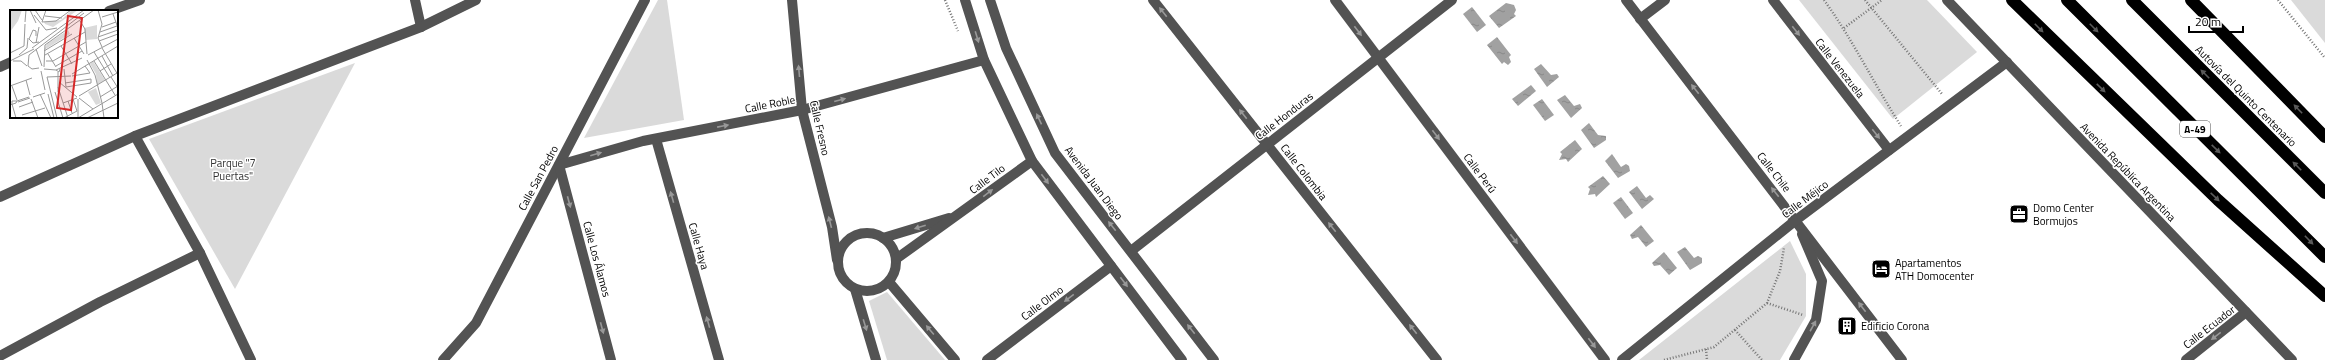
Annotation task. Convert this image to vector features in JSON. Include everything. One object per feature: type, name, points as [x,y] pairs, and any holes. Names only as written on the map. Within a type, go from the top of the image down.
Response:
[{"type":"highway","points":[[2012,0],[2218,200],[2325,296]]},
{"type":"highway","name":"A-49","points":[[2067,0],[2325,257]]},
{"type":"highway","name":"Autovía del Quinto Centenario","points":[[2132,0],[2325,193]]},
{"type":"highway","points":[[2191,0],[2325,137]]},
{"type":"street","points":[[112,10],[140,0]]},
{"type":"street","points":[[415,0],[421,27]]},
{"type":"street","points":[[0,197],[135,136],[421,27],[476,0]]},
{"type":"street","name":"Calle San Pedro","points":[[443,360],[476,323],[646,0]]},
{"type":"street","name":"Calle Fresno","points":[[792,0],[802,110],[832,227],[837,260]]},
{"type":"street","points":[[965,0],[984,60],[1032,161],[1182,360]]},
{"type":"street","name":"Avenida Juan Diego","points":[[990,0],[1006,48],[1055,153],[1214,360]]},
{"type":"street","name":"Calle Colombia","points":[[1153,0],[1437,360]]},
{"type":"street","name":"Calle Perú","points":[[1335,0],[1605,360]]},
{"type":"street","name":"Calle Honduras","points":[[1131,251],[1452,0]]},
{"type":"street","name":"Calle Chile","points":[[1626,0],[1902,360]]},
{"type":"street","points":[[1640,19],[1665,0]]},
{"type":"street","name":"Calle Venezuela","points":[[1772,0],[1889,150]]},
{"type":"street","name":"Avenida República Argentina","points":[[1947,0],[2292,360]]},
{"type":"street","name":"Calle Roble","points":[[559,165],[656,139],[802,110],[984,60]]},
{"type":"street","points":[[0,67],[10,62]]},
{"type":"street","name":"Calle Méjico","points":[[1622,360],[1796,220],[2007,62]]},
{"type":"street","points":[[135,136],[200,253],[251,360]]},
{"type":"street","name":"Calle Haya","points":[[656,139],[719,360]]},
{"type":"street","name":"Calle Tilo","points":[[896,259],[1032,161]]},
{"type":"street","name":"Calle Los Álamos","points":[[559,165],[611,360]]},
{"type":"street","name":"Calle Tilo","points":[[884,238],[956,216]]},
{"type":"street","points":[[1794,360],[1816,320],[1822,281],[1796,220]]},
{"type":"street","points":[[855,289],[873,291],[889,282],[896,268],[896,259],[894,251],[884,238],[867,233],[858,234],[844,244],[837,260],[842,278],[855,289],[876,360]]},
{"type":"street","points":[[0,356],[100,302],[200,253]]},
{"type":"street","name":"Calle Olmo","points":[[987,360],[1111,266]]},
{"type":"street","points":[[889,282],[955,360]]},
{"type":"street","name":"Calle Ecuador","points":[[2186,360],[2246,312]]},
{"type":"path","points":[[1824,0],[1844,28],[1872,81],[1908,137]]},
{"type":"path","points":[[1865,0],[1950,105]]},
{"type":"path","points":[[1844,28],[1882,0]]},
{"type":"path","points":[[2278,0],[2325,58]]},
{"type":"path","points":[[1664,360],[1714,347],[1767,303],[1780,271],[1784,246],[1780,233]]},
{"type":"path","points":[[1767,303],[1816,320]]},
{"type":"path","points":[[1735,330],[1762,360]]},
{"type":"path","points":[[1706,349],[1706,360]]},
{"type":"green space","points":[[658,0],[667,0],[684,120],[584,138]]},
{"type":"green space","points":[[1799,0],[1927,0],[1977,52],[1893,119]]},
{"type":"green space","points":[[2291,0],[2325,0],[2325,43]]},
{"type":"green space","name":"Parque \"7 Puertas\"","points":[[355,63],[235,289],[149,139]]},
{"type":"green space","points":[[1790,241],[1806,274],[1806,316],[1780,360],[1639,360]]},
{"type":"green space","points":[[887,292],[945,360],[887,360],[869,301]]},
{"type":"water","points":[[1506,3],[1514,5],[1516,10],[1514,14],[1516,16],[1499,28],[1489,16]]},
{"type":"water","points":[[1472,7],[1486,25],[1477,32],[1463,14]]},
{"type":"water","points":[[1497,37],[1511,55],[1509,57],[1511,62],[1508,65],[1504,62],[1502,64],[1487,45]]},
{"type":"water","points":[[1541,64],[1551,75],[1557,74],[1559,77],[1547,87],[1534,69]]},
{"type":"water","points":[[1531,85],[1536,91],[1518,106],[1512,99]]},
{"type":"water","points":[[1565,95],[1574,106],[1580,104],[1582,108],[1571,118],[1557,100]]},
{"type":"water","points":[[1542,99],[1554,115],[1545,121],[1533,105]]},
{"type":"water","points":[[1589,123],[1598,135],[1606,136],[1606,140],[1594,148],[1581,130]]},
{"type":"water","points":[[1575,140],[1582,149],[1568,162],[1566,159],[1559,160],[1562,154],[1560,152]]},
{"type":"water","points":[[1612,154],[1621,167],[1626,164],[1629,166],[1630,171],[1618,178],[1605,161]]},
{"type":"water","points":[[1603,176],[1610,184],[1596,197],[1595,194],[1588,195],[1590,189],[1588,187]]},
{"type":"water","points":[[1637,186],[1646,198],[1650,195],[1654,199],[1642,209],[1629,192]]},
{"type":"water","points":[[1621,197],[1633,213],[1625,219],[1613,203]]},
{"type":"water","points":[[1641,225],[1654,241],[1646,247],[1638,237],[1632,239],[1630,235]]},
{"type":"water","points":[[1685,247],[1694,258],[1698,256],[1702,258],[1702,263],[1690,270],[1677,252]]},
{"type":"water","points":[[1664,252],[1677,268],[1669,275],[1660,265],[1654,266],[1652,263]]},
{"type":"place","name":"Domo Center Bormujos","points":[[2019,214]]},
{"type":"place","name":"Apartamentos ATH Domocenter","points":[[1881,269]]},
{"type":"place","name":"Edificio Corona","points":[[1847,326]]}]
